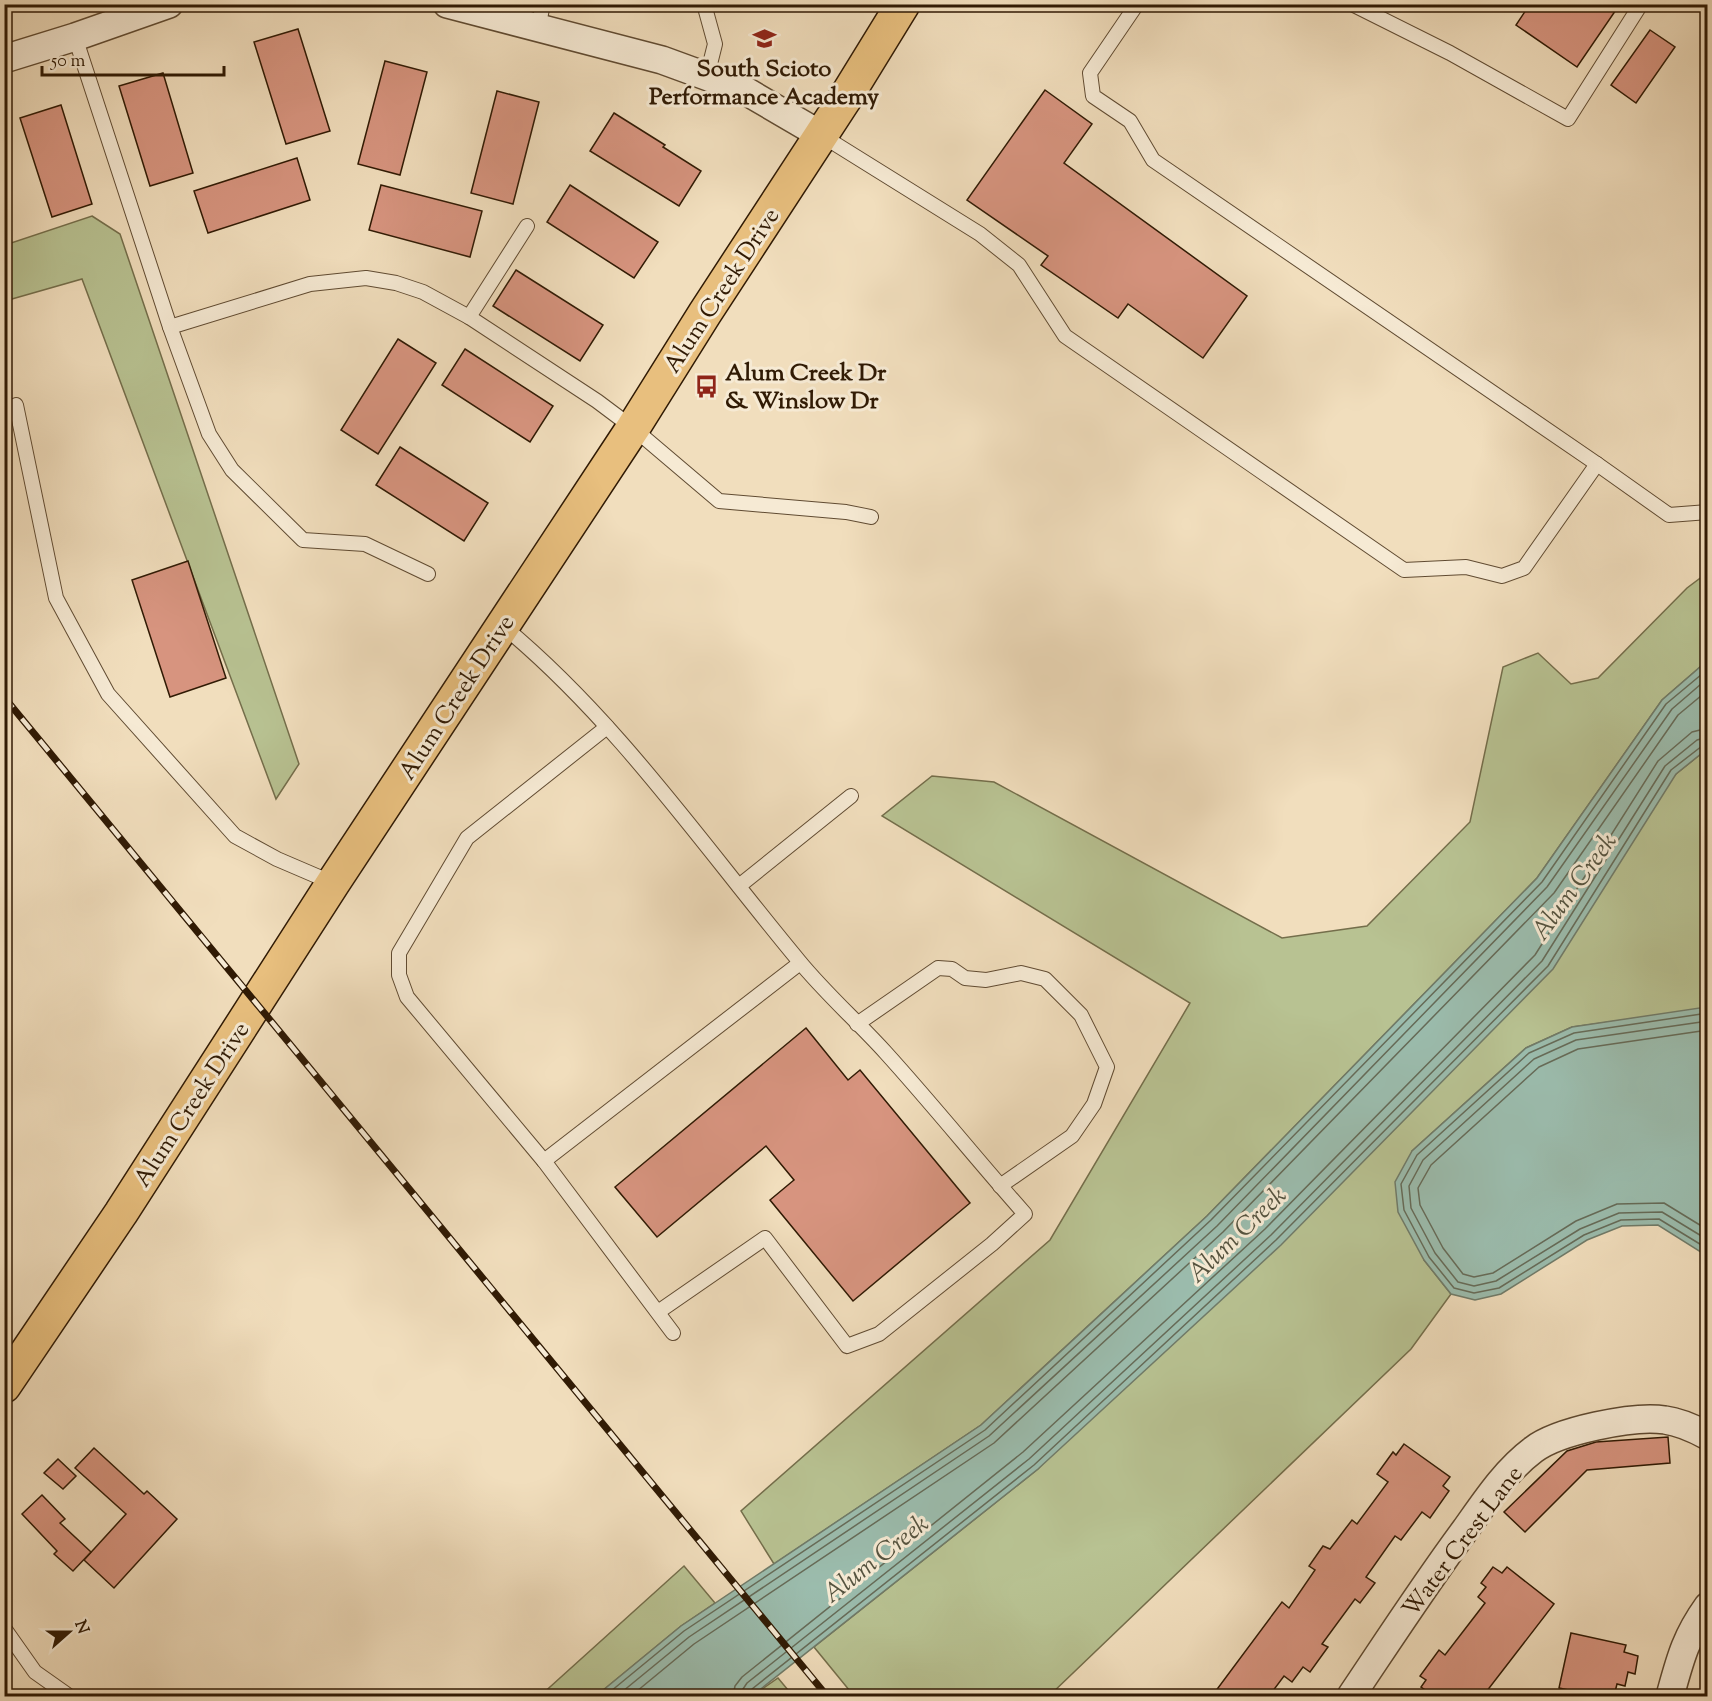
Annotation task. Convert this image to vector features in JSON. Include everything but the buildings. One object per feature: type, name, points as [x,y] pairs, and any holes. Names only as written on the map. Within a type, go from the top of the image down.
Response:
[{"type":"main road","name":"Alum Creek Drive","points":[[4,1386],[121,1213],[333,883],[633,428],[903,4]]},
{"type":"street","points":[[4,59],[75,38],[169,4]]},
{"type":"street","points":[[447,4],[540,16],[744,90],[821,135]]},
{"type":"street","name":"Water Crest Lane","points":[[1351,1696],[1428,1580],[1485,1502],[1510,1471],[1534,1449],[1567,1435],[1634,1419],[1665,1420],[1695,1429],[1707,1436]]},
{"type":"street","points":[[1670,1696],[1684,1646],[1707,1606]]},
{"type":"lane","points":[[704,4],[715,44],[707,76]]},
{"type":"lane","points":[[1137,4],[1090,73],[1093,96],[1130,122],[1153,160],[1669,514],[1707,512]]},
{"type":"lane","points":[[1352,4],[1450,53],[1568,119],[1641,4]]},
{"type":"lane","points":[[75,38],[170,327],[209,434],[232,470],[303,540],[365,544],[428,574]]},
{"type":"lane","points":[[821,135],[980,234],[1019,265],[1065,336],[1404,570],[1466,567],[1502,576],[1524,568],[1597,464]]},
{"type":"lane","points":[[469,317],[526,226]]},
{"type":"lane","points":[[170,327],[310,284],[366,278],[396,283],[423,292],[469,317],[597,401],[633,428],[719,501],[846,512],[871,517]]},
{"type":"lane","points":[[16,405],[56,598],[108,694],[235,836],[277,859],[333,883]]},
{"type":"lane","points":[[503,626],[541,657],[607,728],[800,963],[885,1052],[1025,1214],[992,1244],[879,1334],[848,1346],[765,1238],[658,1312]]},
{"type":"lane","points":[[607,728],[467,838],[399,953],[399,975],[407,997],[544,1161],[673,1333]]},
{"type":"lane","points":[[739,886],[851,796]]},
{"type":"lane","points":[[544,1161],[800,963]]},
{"type":"lane","points":[[857,1024],[938,968],[952,969],[964,978],[986,980],[1021,972],[1045,979],[1081,1014],[1107,1067],[1094,1104],[1072,1136],[1000,1186]]},
{"type":"lane","points":[[4,1628],[35,1672],[69,1696]]},
{"type":"green space","points":[[92,216],[120,234],[299,764],[276,799],[82,279],[5,301],[5,245]]},
{"type":"green space","points":[[1707,573],[1707,661],[1662,700],[1537,878],[1207,1216],[981,1425],[774,1564],[741,1511],[1050,1240],[1190,1003],[882,816],[932,776],[994,782],[1282,938],[1367,926],[1470,822],[1503,667],[1538,653],[1571,684],[1598,678],[1687,588]]},
{"type":"green space","points":[[1707,749],[1707,1009],[1572,1027],[1526,1048],[1412,1151],[1424,1260],[1451,1294],[1411,1349],[1049,1696],[854,1696],[814,1647],[1038,1469],[1676,774]]},
{"type":"green space","points":[[684,1566],[715,1603],[681,1626],[596,1696],[540,1696]]},
{"type":"green space","points":[[778,1678],[793,1696],[752,1696]]},
{"type":"water","name":"Alum Creek","points":[[1707,661],[1707,749],[1676,774],[1553,969],[1281,1245],[1038,1469],[752,1696],[596,1696],[681,1626],[981,1425],[1207,1216],[1537,878],[1662,700]]},
{"type":"water","points":[[1706,1007],[1707,1256],[1658,1225],[1622,1226],[1587,1240],[1501,1294],[1475,1300],[1451,1294],[1424,1260],[1398,1212],[1395,1182],[1412,1151],[1526,1048],[1572,1027]]},
{"type":"railway","points":[[4,697],[827,1696]]},
{"type":"place","name":"South Scioto Performance Academy","points":[[764,38]]},
{"type":"place","name":"Alum Creek Dr & Winslow Dr","points":[[707,386]]}]
